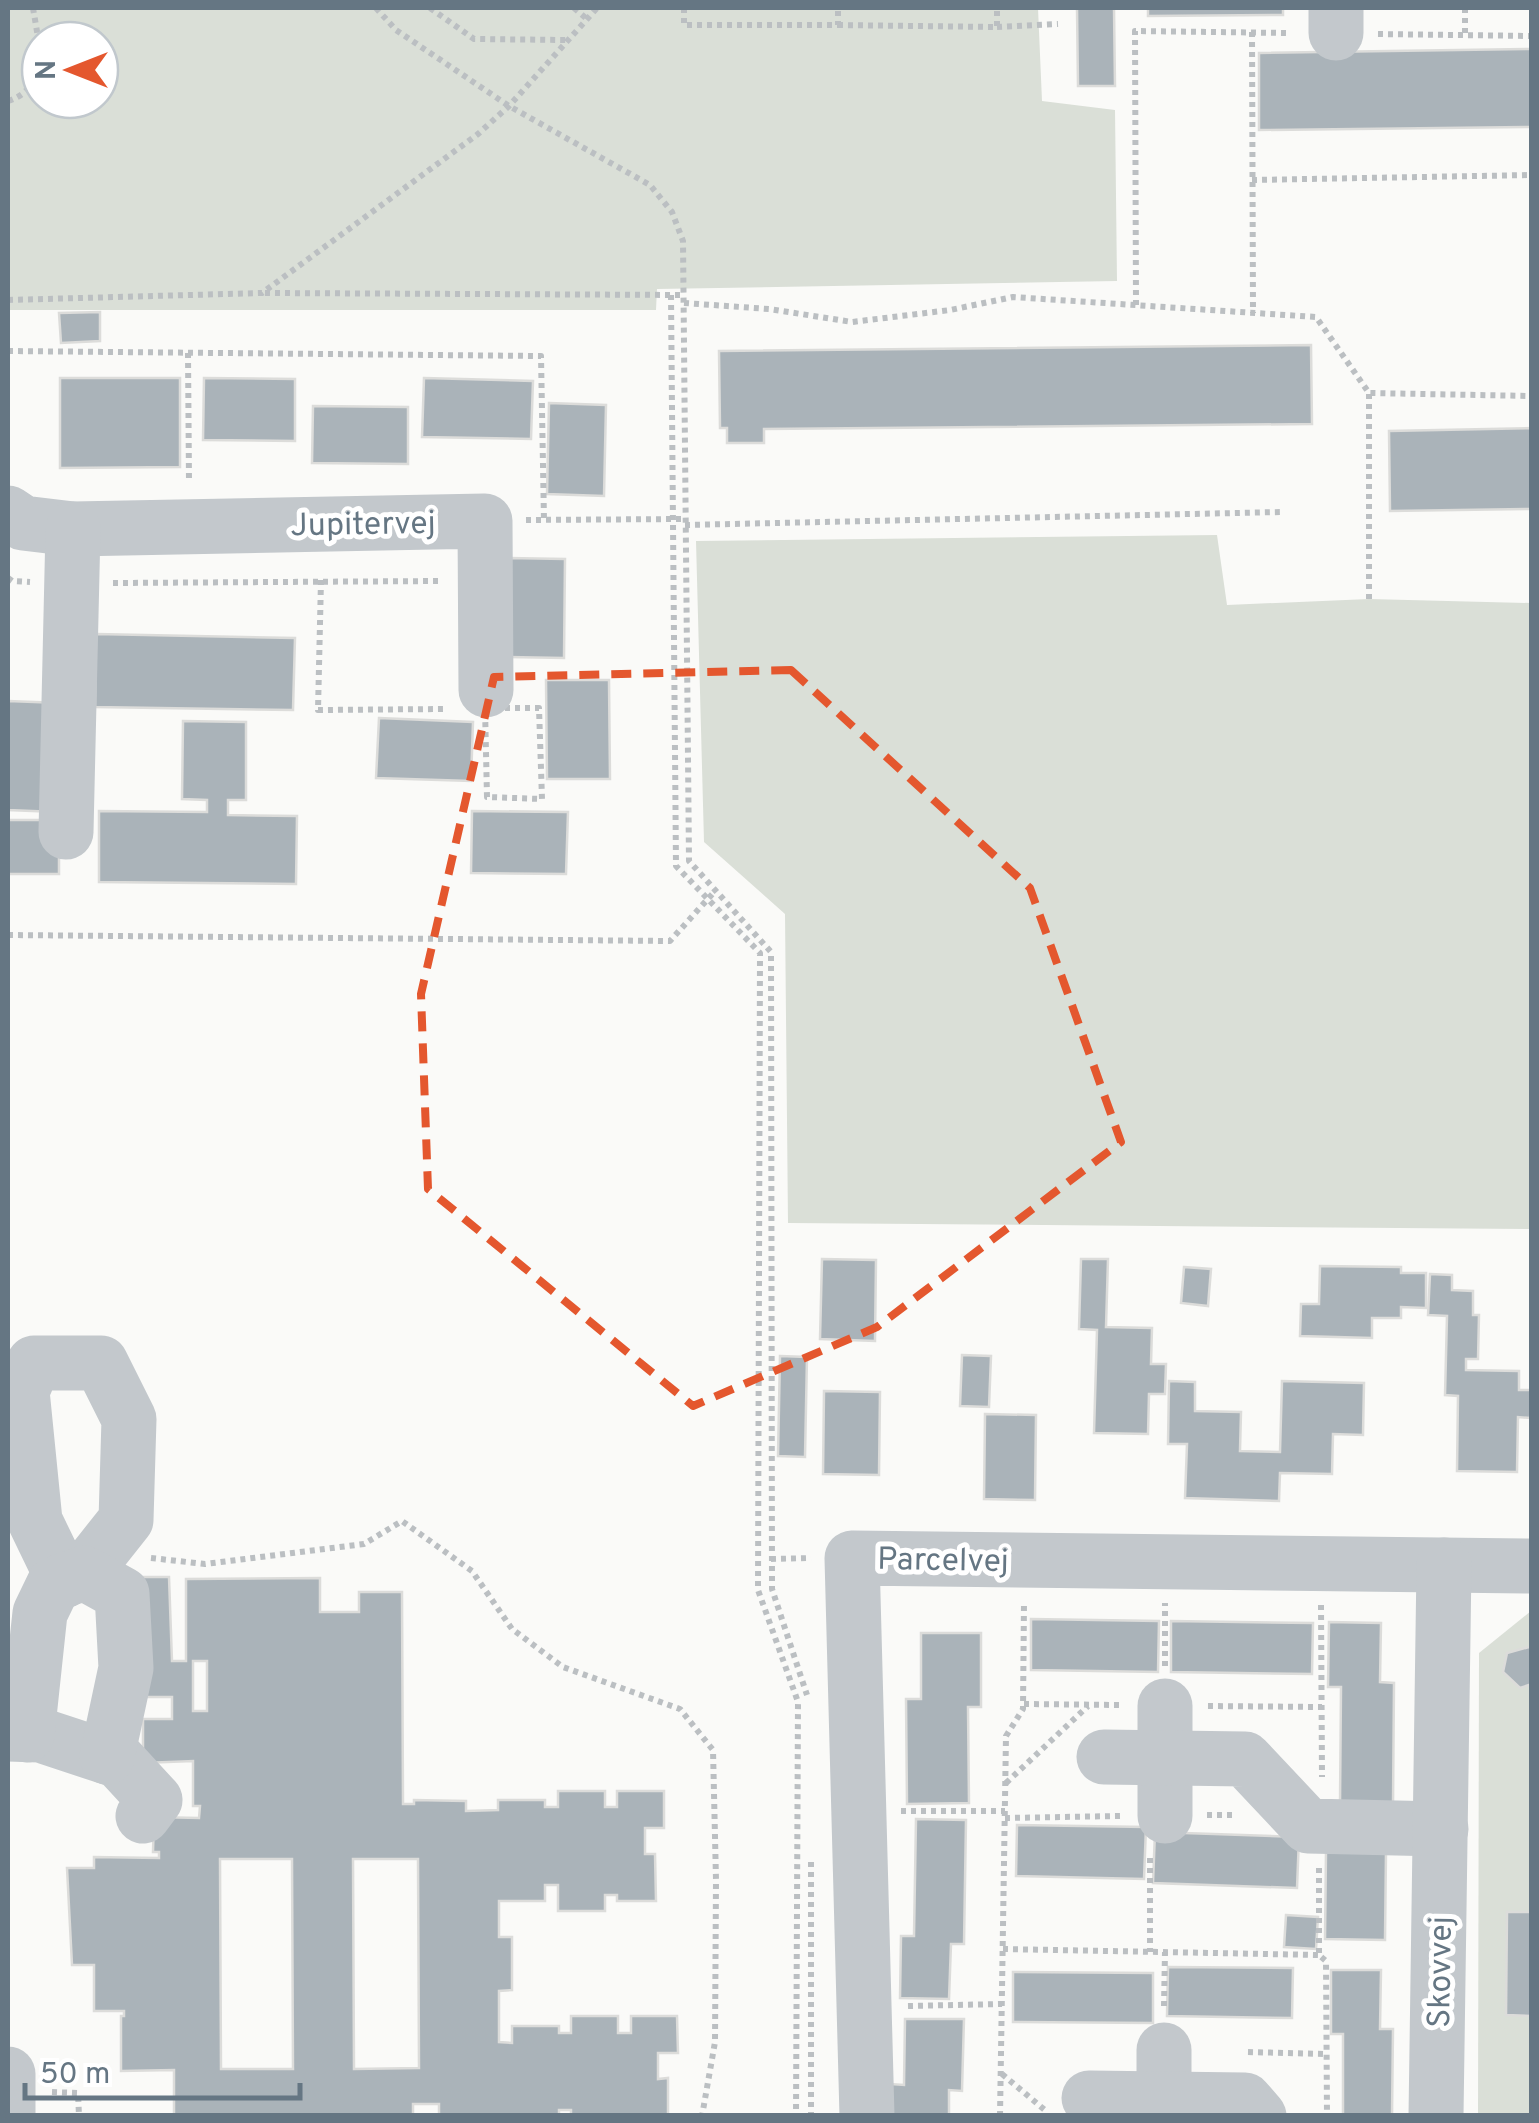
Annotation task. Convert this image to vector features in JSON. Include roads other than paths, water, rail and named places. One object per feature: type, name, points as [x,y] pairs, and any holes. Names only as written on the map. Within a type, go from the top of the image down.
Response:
[{"type":"street","name":"Jupitervej","points":[[8,513],[23,523],[73,528],[485,521],[485,581],[472,704]]},
{"type":"street","points":[[66,832],[73,528]]},
{"type":"street","name":"Parcelvej","points":[[867,2116],[852,1558],[1532,1566]]},
{"type":"street","name":"Skovvej","points":[[1436,2116],[1444,1565]]},
{"type":"street","points":[[107,1757],[126,1668],[122,1594],[82,1569],[54,1584],[40,1614],[17,1735],[40,1735],[119,1761],[155,1800],[144,1816]]},
{"type":"street","points":[[1158,1835],[1165,1732]]},
{"type":"street","points":[[1104,1756],[1165,1732],[1245,1759],[1308,1826],[1440,1829]]},
{"type":"street","points":[[8,2074],[8,2116]]},
{"type":"street","points":[[1070,2107],[1156,2091],[1245,2100],[1258,2116]]}]
